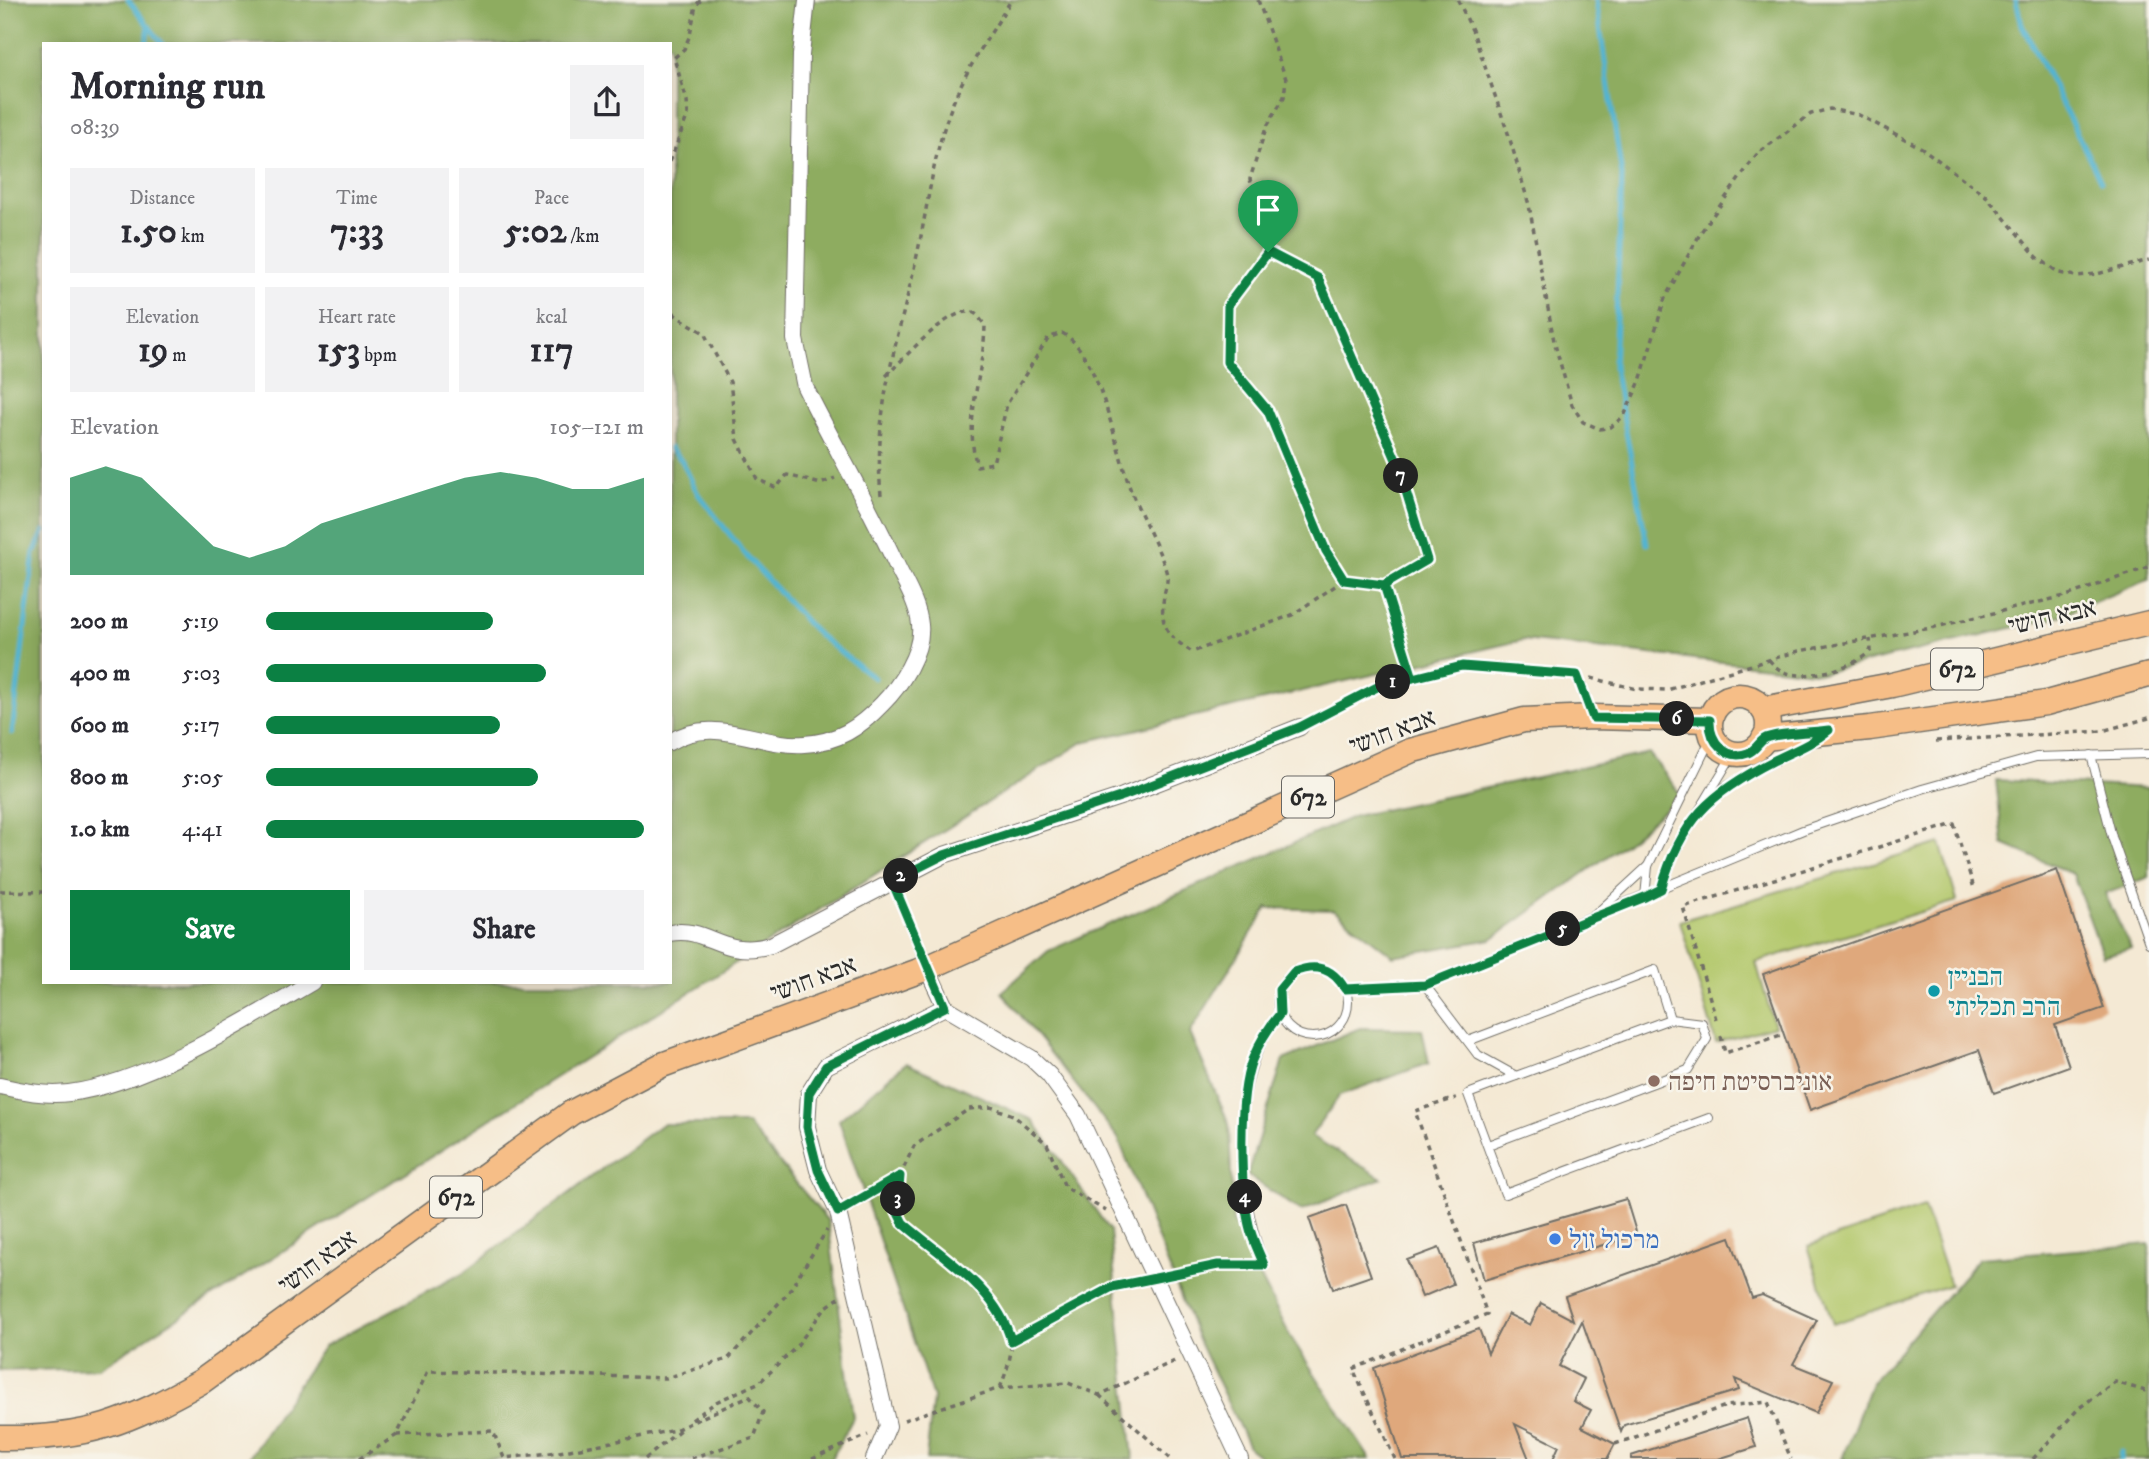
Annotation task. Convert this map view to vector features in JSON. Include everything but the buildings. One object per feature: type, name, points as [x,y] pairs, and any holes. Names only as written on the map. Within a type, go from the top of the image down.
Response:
[{"type":"main road","name":"אבא חושי","points":[[1763,709],[1892,685],[2149,624]]},
{"type":"main road","name":"672","points":[[1733,754],[1748,753],[1764,738],[1870,728],[2046,703],[2149,675]]},
{"type":"main road","points":[[1733,754],[1716,744],[1711,728],[1718,705],[1733,697],[1750,698],[1763,709],[1768,724],[1764,738]]},
{"type":"main road","name":"אבא חושי","points":[[0,1438],[37,1438],[92,1432],[145,1413],[202,1381],[571,1113],[662,1065],[928,968],[1410,751],[1524,720],[1593,718],[1711,728]]},
{"type":"street","points":[[672,741],[680,736],[704,731],[738,732],[800,744],[828,742],[859,727],[892,694],[918,645],[920,627],[899,570],[805,387],[795,339],[801,55],[807,0]]},
{"type":"street","points":[[672,933],[685,932],[723,947],[754,950],[771,945],[944,855],[1123,796],[1300,727]]},
{"type":"street","points":[[928,968],[945,1007],[1031,1058],[1049,1075],[1078,1115],[1240,1459]]},
{"type":"street","points":[[0,1086],[21,1091],[56,1093],[100,1087],[201,1043],[308,984]]},
{"type":"street","points":[[874,1459],[888,1426],[838,1212],[818,1170],[807,1127],[809,1093],[826,1066],[945,1007]]},
{"type":"lane","points":[[1300,727],[1381,685],[1462,666],[1577,675],[1593,718]]},
{"type":"lane","points":[[1645,897],[1648,866],[1711,728]]},
{"type":"lane","points":[[1699,809],[1725,787],[1800,749],[1829,730]]},
{"type":"lane","points":[[1661,889],[1675,851],[1733,754]]},
{"type":"lane","points":[[1345,989],[1425,985],[1803,830],[1922,789],[2036,757],[2149,754]]},
{"type":"lane","points":[[2091,755],[2112,837],[2149,943]]},
{"type":"lane","points":[[1592,918],[1648,866]]},
{"type":"lane","points":[[892,881],[928,968]]},
{"type":"lane","points":[[1306,967],[1329,971],[1345,989],[1347,1010],[1342,1020],[1325,1034],[1315,1037],[1294,1031],[1280,1014],[1278,1003],[1285,980],[1306,967]]},
{"type":"lane","points":[[1468,1041],[1655,970],[1670,1019]]},
{"type":"lane","points":[[1425,985],[1478,1055],[1516,1076]]},
{"type":"lane","points":[[1153,1279],[1218,1265],[1264,1265],[1249,1226],[1243,1121],[1251,1062],[1265,1032],[1280,1014]]},
{"type":"lane","points":[[1488,1145],[1688,1070],[1707,1039],[1702,1023],[1670,1019],[1468,1094],[1505,1194],[1709,1118]]},
{"type":"path","points":[[672,157],[688,114],[687,101],[674,58],[684,49],[696,5],[701,0]]},
{"type":"path","points":[[882,500],[878,463],[886,376],[916,263],[938,142],[954,98],[1011,0]]},
{"type":"path","points":[[886,376],[944,320],[965,312],[974,313],[985,325],[984,360],[973,402],[970,444],[976,466],[993,463],[1007,404],[1048,338],[1062,333],[1072,337],[1083,354],[1110,417],[1131,490],[1167,576],[1162,610],[1170,638],[1192,652],[1292,615],[1344,580],[1384,585],[1427,560],[1397,462],[1318,278],[1268,252],[1250,179],[1266,128],[1284,97],[1286,79],[1258,0]]},
{"type":"path","points":[[1458,0],[1482,58],[1526,194],[1554,341],[1572,405],[1583,422],[1600,429],[1611,427],[1624,416],[1640,381],[1665,299],[1701,232],[1758,154],[1811,114],[1830,108],[1859,115],[1922,148],[1986,196],[2037,257],[2059,273],[2076,276],[2097,275],[2149,260]]},
{"type":"path","points":[[1268,252],[1228,305],[1227,362],[1268,411],[1326,551],[1344,580]]},
{"type":"path","points":[[672,308],[675,315],[704,333],[730,382],[737,439],[757,478],[776,488],[787,475],[821,484],[850,472]]},
{"type":"path","points":[[1577,675],[1637,689],[1667,690],[1769,660],[2069,595],[2149,567]]},
{"type":"path","points":[[1384,585],[1413,678]]},
{"type":"path","points":[[1769,660],[1787,673],[1812,674],[1865,657],[1871,650],[1870,639]]},
{"type":"path","points":[[1929,742],[2102,732],[2149,718]]},
{"type":"path","points":[[1784,1034],[1725,1053],[1683,907],[1954,824],[1974,888]]},
{"type":"path","points":[[0,891],[42,892]]},
{"type":"path","points":[[1395,1459],[1353,1369],[1487,1314],[1415,1111],[1468,1094]]},
{"type":"path","points":[[1000,1388],[1007,1369],[1011,1341],[1002,1314],[982,1290],[903,1223],[897,1211],[900,1176],[914,1146],[969,1109],[991,1107],[1013,1115],[1047,1143],[1065,1187],[1108,1212],[1121,1209]]},
{"type":"path","points":[[397,1435],[428,1371],[667,1378],[728,1359],[788,1293],[838,1212],[900,1176]]},
{"type":"path","points":[[1011,1341],[1112,1287],[1153,1279]]},
{"type":"path","points":[[645,1459],[716,1402],[760,1382],[796,1347],[825,1308],[844,1294],[858,1296]]},
{"type":"path","points":[[1099,1395],[1189,1355]]},
{"type":"path","points":[[2034,1459],[2079,1408],[2115,1382],[2149,1392]]},
{"type":"path","points":[[812,1459],[888,1426],[1000,1388],[1068,1383],[1099,1395],[1171,1459]]},
{"type":"path","points":[[359,1459],[397,1435],[493,1431],[504,1458],[559,1452],[686,1425],[749,1396],[763,1412],[754,1438],[688,1459]]},
{"type":"path","points":[[1615,1444],[1726,1406],[1768,1402],[1791,1459]]},
{"type":"green space","points":[[0,0],[2149,0],[2149,579],[2058,617],[1822,673],[1523,640],[1083,742],[99,1368],[0,1371]]},
{"type":"green space","points":[[1649,753],[1681,795],[1626,843],[1492,939],[1393,956],[1334,910],[1267,908],[1190,1033],[1229,1124],[1233,1222],[1290,1336],[1370,1459],[1263,1459],[1250,1449],[1198,1340],[1118,1138],[1002,992],[1048,951],[1355,816]]},
{"type":"green space","points":[[1996,780],[2149,788],[2149,877],[2105,894],[2131,948],[2103,956],[2073,874],[2003,844]]},
{"type":"green space","points":[[1940,843],[1957,901],[1756,962],[1774,1026],[1716,1043],[1680,921]]},
{"type":"green space","points":[[1360,1028],[1422,1029],[1429,1063],[1340,1095],[1311,1136],[1382,1178],[1301,1211],[1247,1175],[1283,1060]]},
{"type":"green space","points":[[906,1063],[1033,1120],[1110,1231],[1133,1459],[926,1459],[933,1398],[839,1120]]},
{"type":"green space","points":[[662,1124],[747,1124],[828,1221],[853,1418],[831,1459],[248,1459],[324,1346],[463,1273]]},
{"type":"green space","points":[[1924,1207],[1950,1285],[1833,1324],[1808,1246]]},
{"type":"green space","points":[[2149,1244],[2149,1459],[1842,1459],[1871,1383],[1979,1258]]},
{"type":"waterway","points":[[128,0],[161,42]]},
{"type":"waterway","points":[[1596,0],[1622,176],[1614,367],[1647,544]]},
{"type":"waterway","points":[[2016,0],[2022,25],[2101,181]]},
{"type":"waterway","points":[[146,42],[149,26]]},
{"type":"waterway","points":[[672,450],[682,461],[698,494],[749,559],[817,634],[874,678]]},
{"type":"waterway","points":[[12,733],[34,553],[42,535]]},
{"type":"waterway","points":[[2120,1459],[2121,1452]]},
{"type":"place","name":"הבניין הרב תכליתי","points":[[1934,991]]},
{"type":"place","name":"אוניברסיטת חיפה","points":[[1654,1081]]},
{"type":"place","name":"מרכול זול","points":[[1555,1239]]},
{"type":"route","points":[[1268,252],[1228,305],[1227,362],[1268,411],[1326,551],[1344,580],[1384,585],[1413,678],[1381,685],[1300,727],[1123,796],[944,855],[892,881],[945,1007],[826,1066],[809,1093],[807,1127],[818,1170],[838,1212],[900,1176],[897,1211],[903,1223],[982,1290],[1002,1314],[1011,1341],[1023,1337],[1112,1287],[1182,1270],[1218,1265],[1264,1265],[1249,1226],[1243,1177],[1243,1121],[1251,1062],[1265,1032],[1280,1014],[1279,990],[1294,972],[1306,967],[1318,967],[1339,978],[1345,989],[1425,985],[1645,897],[1661,889],[1675,851],[1699,809],[1725,787],[1800,749],[1829,730],[1764,738],[1754,750],[1733,754],[1716,744],[1712,737],[1710,720],[1593,718],[1577,675],[1462,666],[1413,678],[1389,605],[1384,585],[1427,560],[1397,462],[1318,278],[1268,252]]}]
